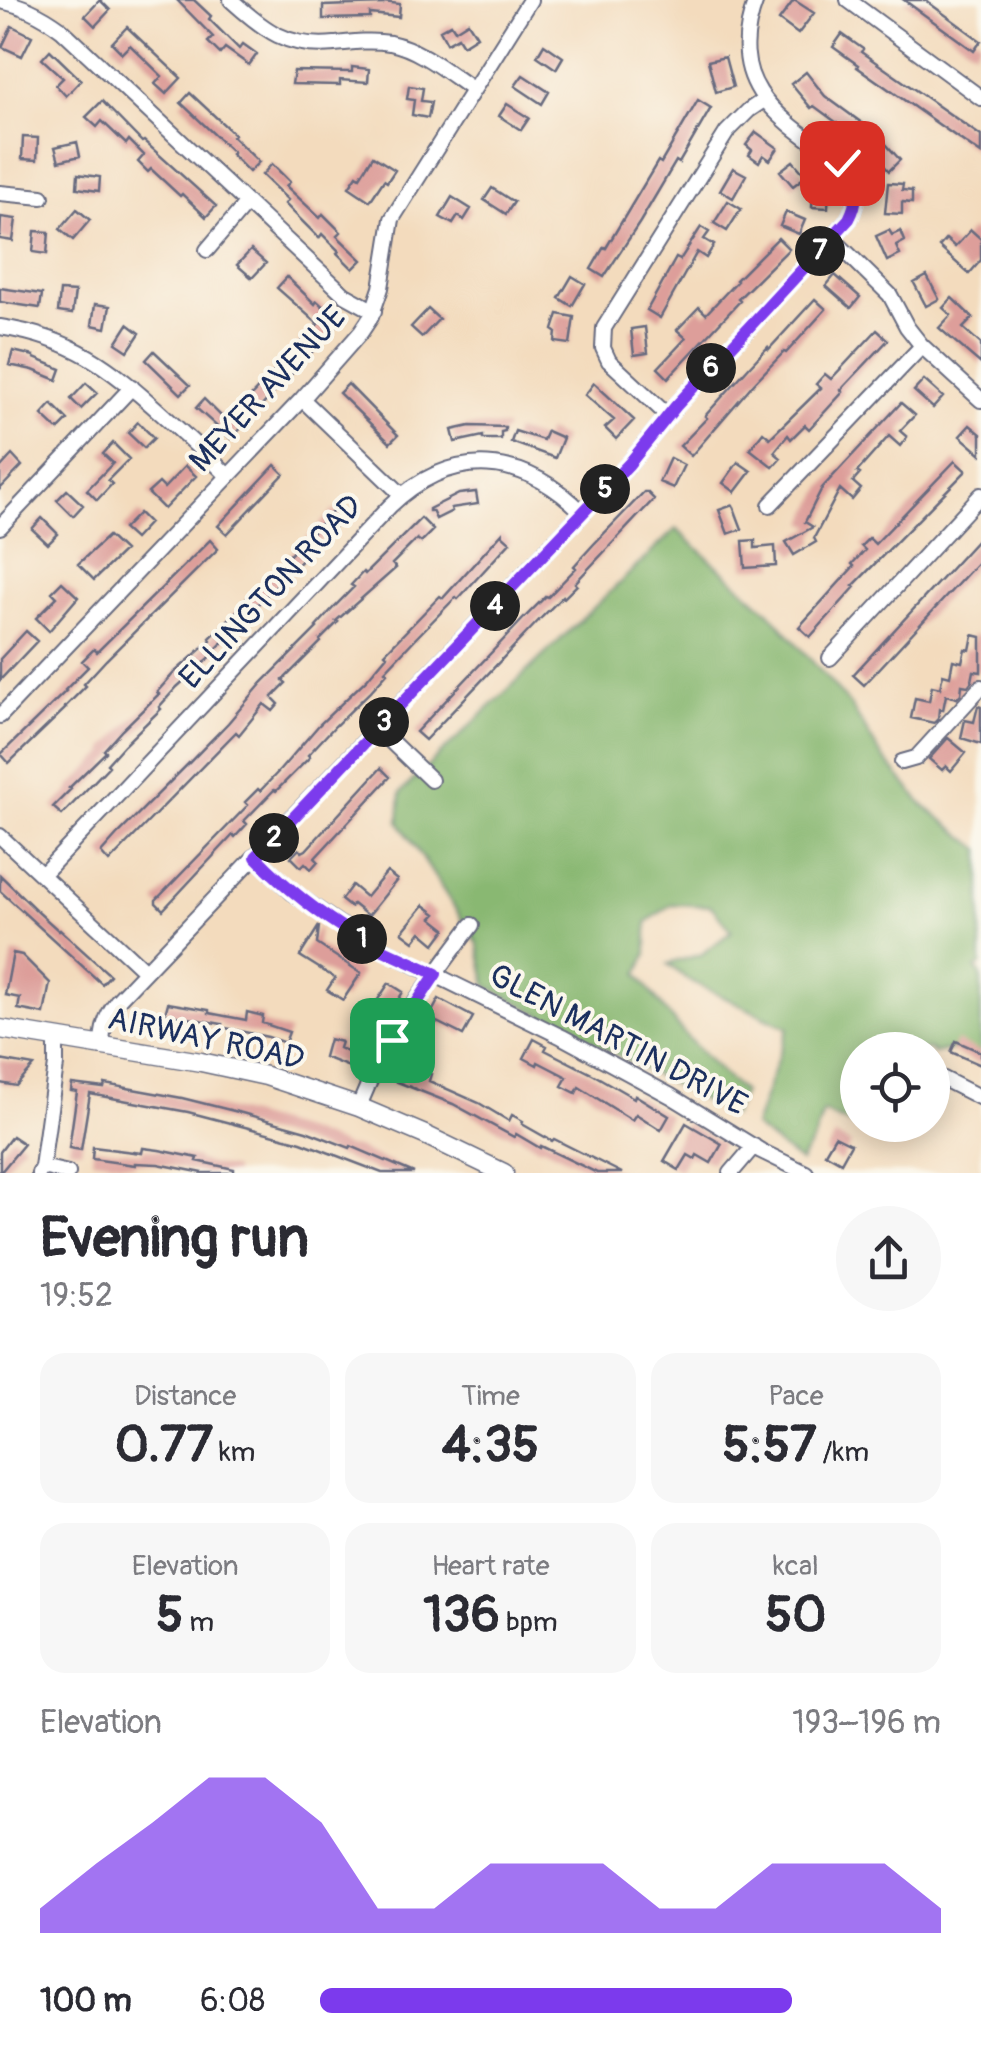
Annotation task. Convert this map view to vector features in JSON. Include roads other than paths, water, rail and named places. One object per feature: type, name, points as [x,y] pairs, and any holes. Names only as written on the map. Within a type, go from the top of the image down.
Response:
[{"type":"main road","name":"AIRWAY ROAD","points":[[0,1029],[266,1076],[358,1107],[493,1170]]},
{"type":"street","points":[[232,0],[258,24],[284,40],[314,45],[362,41],[396,44],[434,63],[472,89]]},
{"type":"street","name":"MEYER AVENUE","points":[[0,716],[362,332],[374,311],[392,219],[530,0]]},
{"type":"street","points":[[102,1047],[102,1032],[110,1010],[145,971],[629,464],[854,210],[857,191],[851,173],[791,126],[756,87],[748,62],[748,26],[756,0]]},
{"type":"street","points":[[848,0],[981,98]]},
{"type":"street","points":[[0,1],[26,8],[61,29],[345,295],[374,311]]},
{"type":"street","points":[[668,416],[609,362],[603,348],[604,328],[727,132],[764,100]]},
{"type":"street","points":[[0,193],[42,197]]},
{"type":"street","points":[[206,250],[246,204]]},
{"type":"street","points":[[832,238],[890,295],[922,346],[981,400]]},
{"type":"street","points":[[0,327],[30,332],[98,360],[227,475]]},
{"type":"street","points":[[770,505],[922,346]]},
{"type":"street","points":[[0,527],[132,387]]},
{"type":"street","points":[[302,399],[402,495]]},
{"type":"street","name":"ELLINGTON ROAD","points":[[42,875],[415,485],[445,471],[490,464],[525,471],[545,480],[583,513]]},
{"type":"street","points":[[830,658],[981,496]]},
{"type":"street","points":[[902,762],[916,758],[981,687]]},
{"type":"street","points":[[378,729],[431,780]]},
{"type":"street","points":[[0,836],[145,971]]},
{"type":"street","name":"GLEN MARTIN DRIVE","points":[[256,857],[292,892],[358,937],[609,1062],[806,1173]]},
{"type":"street","points":[[358,1107],[385,1052],[472,925]]},
{"type":"street","points":[[56,1039],[41,1170],[68,1173]]},
{"type":"street","points":[[950,1082],[981,1098]]},
{"type":"street","points":[[731,1173],[754,1146]]}]
